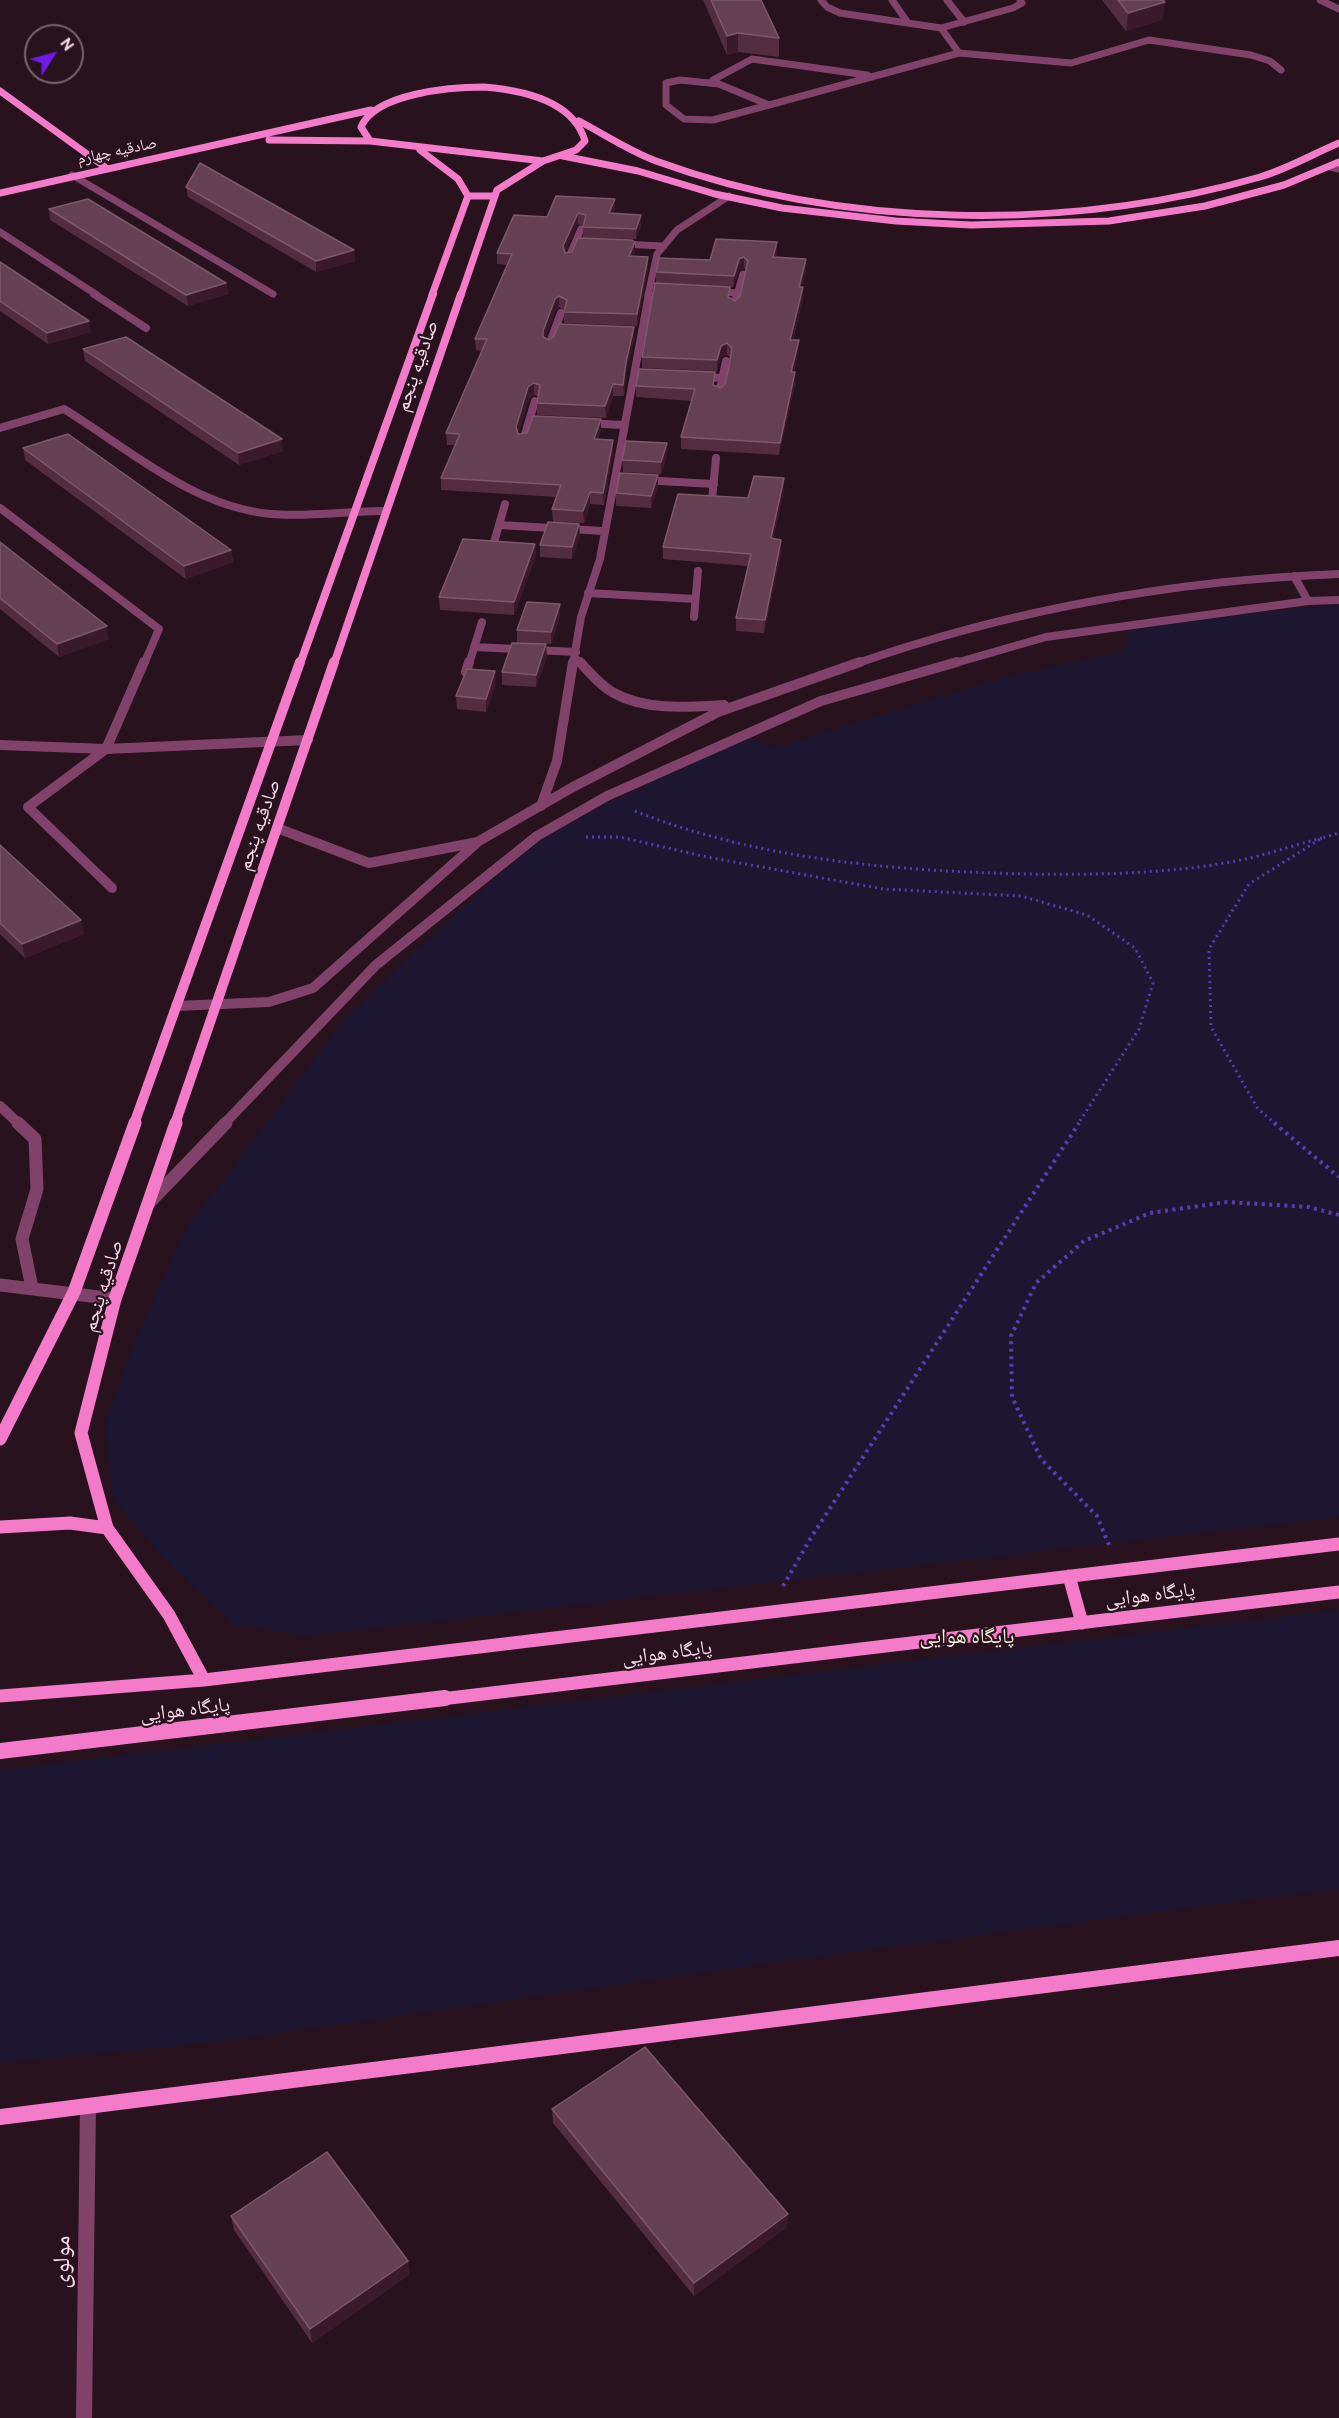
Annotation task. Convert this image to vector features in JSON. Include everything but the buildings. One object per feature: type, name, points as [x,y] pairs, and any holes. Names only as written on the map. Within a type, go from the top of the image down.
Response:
[{"type":"street","points":[[822,0],[827,8],[840,13],[941,28],[1013,8],[1022,3],[1020,0]]},
{"type":"street","points":[[892,0],[908,23]]},
{"type":"street","points":[[947,0],[964,22]]},
{"type":"street","points":[[1320,0],[1339,9]]},
{"type":"street","points":[[941,28],[959,53]]},
{"type":"street","points":[[769,105],[713,80],[680,78],[666,84],[666,105],[684,119],[713,120],[769,105],[873,76],[959,53],[1071,63],[1149,40],[1251,55],[1270,61],[1281,69]]},
{"type":"street","points":[[713,80],[752,59],[873,76]]},
{"type":"street","points":[[241,141],[374,109],[414,95],[448,87],[499,87],[531,94],[569,114],[608,141],[664,166],[729,186],[809,203],[920,213],[1061,212],[1137,205],[1229,187],[1305,162],[1339,143]]},
{"type":"street","points":[[0,91],[105,167]]},
{"type":"street","points":[[370,141],[361,127],[363,119],[374,109]]},
{"type":"street","points":[[417,148],[458,179],[468,196],[494,196],[496,190],[543,161],[576,150],[585,141],[582,127],[569,114]]},
{"type":"street","points":[[241,141],[314,138],[370,141],[543,161]]},
{"type":"street","name":"صادقیه چهارم","points":[[0,193],[105,167],[241,141]]},
{"type":"street","points":[[563,156],[649,174],[782,208],[897,221],[971,225],[1109,221],[1205,206],[1284,185],[1339,162]]},
{"type":"street","points":[[649,174],[664,166]]},
{"type":"street","points":[[1330,167],[1339,169]]},
{"type":"street","points":[[72,175],[273,294]]},
{"type":"street","name":"صادقیه پنجم","points":[[0,1439],[74,1292],[468,196]]},
{"type":"street","name":"صادقیه پنجم","points":[[204,1680],[170,1615],[108,1528],[81,1433],[115,1299],[494,196]]},
{"type":"street","points":[[541,806],[557,761],[581,617],[600,559],[632,374],[657,254],[677,230],[729,196]]},
{"type":"street","points":[[1061,212],[1066,224]]},
{"type":"street","points":[[568,259],[581,229]]},
{"type":"street","points":[[0,232],[146,328]]},
{"type":"street","points":[[575,243],[586,243]]},
{"type":"street","points":[[608,244],[664,246]]},
{"type":"street","points":[[734,306],[743,274]]},
{"type":"street","points":[[649,288],[660,289]]},
{"type":"street","points":[[705,291],[738,293]]},
{"type":"street","points":[[549,345],[561,313]]},
{"type":"street","points":[[555,329],[565,329]]},
{"type":"street","points":[[629,331],[640,332]]},
{"type":"street","points":[[720,394],[726,361]]},
{"type":"street","points":[[632,374],[643,374]]},
{"type":"street","points":[[689,376],[723,378]]},
{"type":"street","points":[[523,441],[535,401]]},
{"type":"street","points":[[0,428],[64,408],[176,480],[223,505],[271,514],[355,510],[386,511]]},
{"type":"street","points":[[529,421],[540,422]]},
{"type":"street","points":[[576,423],[623,425]]},
{"type":"street","points":[[712,500],[716,458]]},
{"type":"street","points":[[613,478],[624,479]]},
{"type":"street","points":[[636,480],[714,484]]},
{"type":"street","points":[[493,546],[505,504]]},
{"type":"street","points":[[0,508],[159,629],[106,749],[28,807],[112,888]]},
{"type":"street","points":[[499,525],[604,531]]},
{"type":"street","points":[[694,617],[698,572]]},
{"type":"street","points":[[176,1006],[269,1002],[313,988],[479,842],[541,806],[718,712],[915,643],[1061,609],[1262,577],[1339,574]]},
{"type":"street","points":[[1294,576],[1308,601]]},
{"type":"street","points":[[588,593],[695,599]]},
{"type":"street","points":[[148,1204],[376,965],[537,836],[606,796],[821,701],[1046,638],[1308,601],[1339,600]]},
{"type":"street","points":[[466,672],[482,622]]},
{"type":"street","points":[[474,647],[576,656],[615,694],[664,705],[687,707],[738,705]]},
{"type":"street","points":[[0,745],[106,749],[308,740]]},
{"type":"street","points":[[277,828],[369,863],[479,842]]},
{"type":"street","points":[[0,1106],[34,1139],[37,1189],[22,1239],[32,1288]]},
{"type":"street","points":[[0,1285],[74,1292],[115,1299]]},
{"type":"street","points":[[0,1527],[70,1524],[108,1528]]},
{"type":"street","name":"پایگاه هوایی","points":[[0,1696],[204,1680],[1339,1544]]},
{"type":"street","points":[[1069,1576],[1082,1623]]},
{"type":"street","name":"پایگاه هوایی","points":[[0,1751],[1339,1592]]},
{"type":"street","points":[[0,2117],[1339,1948]]},
{"type":"street","name":"مولوی","points":[[84,2418],[88,2106]]},
{"type":"path","points":[[606,796],[655,819],[746,844],[858,865],[946,871],[1108,875],[1226,863],[1339,833]]},
{"type":"path","points":[[537,836],[542,838],[620,837],[707,857],[883,890],[1021,896],[1087,915],[1135,948],[1153,983],[1140,1029],[818,1527],[768,1612]]},
{"type":"path","points":[[1322,838],[1249,884],[1209,949],[1211,1027],[1258,1109],[1339,1177]]},
{"type":"path","points":[[1118,1570],[1097,1515],[1041,1459],[1012,1397],[1011,1336],[1036,1283],[1084,1241],[1150,1213],[1227,1202],[1310,1207],[1339,1215]]},
{"type":"shaded area","points":[[1339,605],[1339,1517],[304,1636],[233,1624],[165,1560],[113,1498],[105,1423],[136,1338],[185,1230],[340,1024],[417,949],[542,838],[612,801],[750,737],[774,748],[1001,678],[1124,651],[1128,631],[1210,616]]},
{"type":"shaded area","points":[[1339,1610],[1339,1888],[791,1960],[206,2043],[0,2063],[0,1770]]},
{"type":"district","name":"پایگاه هوایی","points":[[967,1637]]}]
